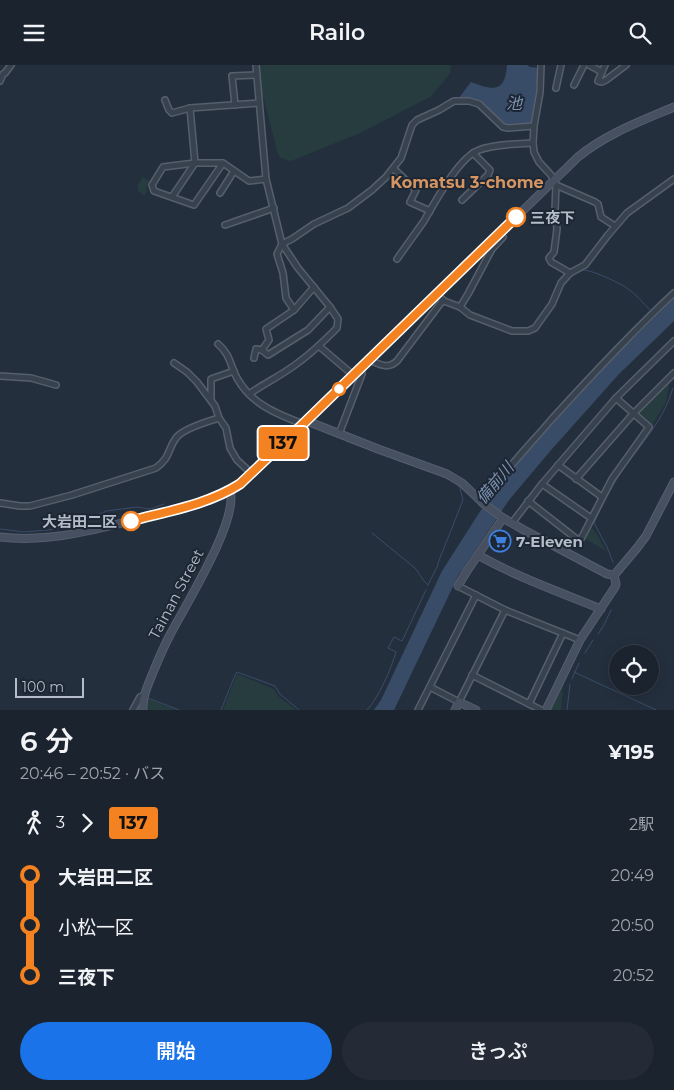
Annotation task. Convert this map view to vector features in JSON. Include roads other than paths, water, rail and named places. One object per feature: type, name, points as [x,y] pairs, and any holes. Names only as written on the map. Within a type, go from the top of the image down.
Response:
[{"type":"street","points":[[0,81],[1,73],[6,73],[11,65]]},
{"type":"street","points":[[249,394],[298,363],[319,346],[337,328],[338,319],[298,269],[282,244],[266,179],[256,65]]},
{"type":"street","points":[[541,65],[540,91],[532,143],[539,162],[546,168],[555,183],[557,229],[554,252],[549,258],[551,262],[570,273]]},
{"type":"street","points":[[556,88],[561,65]]},
{"type":"street","points":[[574,85],[584,65]]},
{"type":"street","points":[[589,65],[602,72]]},
{"type":"street","points":[[605,65],[598,81],[606,81],[626,65]]},
{"type":"street","points":[[234,105],[232,76],[257,75]]},
{"type":"street","points":[[165,100],[172,113],[190,108],[259,103]]},
{"type":"street","points":[[294,310],[286,298],[283,273],[277,254],[282,244],[314,224],[348,208],[372,191],[394,169],[401,159],[412,125],[417,120],[454,101],[469,101],[479,104],[503,127],[534,127]]},
{"type":"street","points":[[0,537],[48,538],[81,533],[202,503],[230,491],[252,473],[499,233],[555,183],[578,157],[604,138],[674,107]]},
{"type":"street","points":[[172,197],[195,163],[190,108]]},
{"type":"street","points":[[397,259],[460,165],[473,153],[486,147],[532,143]]},
{"type":"street","points":[[462,200],[488,175],[490,170],[473,153]]},
{"type":"street","points":[[223,163],[194,205],[154,191],[152,185],[163,167],[195,163],[223,163],[249,181],[266,179]]},
{"type":"street","points":[[394,169],[416,190],[410,202],[430,211]]},
{"type":"street","points":[[220,193],[234,171]]},
{"type":"street","points":[[436,294],[443,300],[460,307],[470,315],[512,331],[528,331],[535,328],[552,304],[561,283],[570,273],[585,265],[627,213],[674,179]]},
{"type":"street","points":[[555,183],[598,204],[601,217],[615,226]]},
{"type":"street","points":[[224,225],[274,209]]},
{"type":"street","points":[[460,307],[492,249],[504,237],[499,233]]},
{"type":"street","points":[[262,350],[269,340],[266,329],[294,310],[314,287]]},
{"type":"street","points":[[483,503],[526,448],[634,331],[674,293]]},
{"type":"street","points":[[369,360],[387,366],[397,361],[443,300]]},
{"type":"street","points":[[254,358],[256,349],[262,350],[268,355],[308,331],[330,307]]},
{"type":"street","points":[[512,523],[542,483],[616,398],[674,341]]},
{"type":"street","points":[[218,344],[225,350],[242,387],[259,404],[276,413],[447,474],[462,483],[483,503],[502,517],[607,574],[614,575]]},
{"type":"street","points":[[319,346],[353,375]]},
{"type":"street","points":[[174,363],[197,382],[215,405],[219,418],[226,429],[230,448],[237,460],[252,473]]},
{"type":"street","points":[[339,434],[362,374],[361,368]]},
{"type":"street","points":[[211,400],[211,379],[234,371]]},
{"type":"street","points":[[576,479],[633,414],[674,373]]},
{"type":"street","points":[[0,376],[31,378],[56,385]]},
{"type":"street","points":[[528,501],[578,540],[581,539],[612,479],[649,427],[616,398]]},
{"type":"street","points":[[0,503],[20,507],[30,506],[72,495],[156,468],[168,456],[177,436],[205,422],[219,418]]},
{"type":"street","points":[[558,465],[602,497]]},
{"type":"street","points":[[542,483],[591,518]]},
{"type":"street","points":[[614,575],[646,536],[674,483]]},
{"type":"street","name":"Tainan Street","points":[[143,710],[144,695],[169,637],[221,538],[229,509],[230,491]]},
{"type":"street","points":[[502,517],[458,587],[505,610],[580,640]]},
{"type":"street","points":[[478,555],[516,575],[601,609]]},
{"type":"street","points":[[546,710],[580,640],[616,584],[614,575]]},
{"type":"street","points":[[418,710],[476,595]]},
{"type":"street","points":[[455,710],[505,610]]},
{"type":"street","points":[[529,704],[564,633]]},
{"type":"street","points":[[472,675],[541,710]]},
{"type":"street","points":[[430,687],[476,710]]},
{"type":"street","points":[[134,710],[140,697],[144,695]]},
{"type":"water","name":"池","points":[[507,65],[527,65],[540,68],[539,91],[533,126],[503,126],[480,103],[458,99],[471,82],[491,88],[500,85],[506,74]]},
{"type":"water","points":[[674,298],[674,321],[619,374],[509,500],[458,576],[394,710],[374,710],[381,700],[442,571],[488,499],[533,445],[606,365]]},
{"type":"waterway","points":[[569,278],[582,270],[598,274],[627,288],[650,310]]},
{"type":"waterway","points":[[613,562],[594,523],[618,477],[664,411],[673,388]]},
{"type":"waterway","points":[[346,441],[374,451]]},
{"type":"waterway","points":[[394,459],[420,468]]},
{"type":"waterway","points":[[437,474],[452,481]]},
{"type":"waterway","points":[[428,585],[438,565],[463,500],[457,484]]},
{"type":"waterway","points":[[0,529],[24,532],[48,530],[61,528],[106,511],[137,507],[150,509],[164,504]]},
{"type":"waterway","points":[[372,533],[415,568],[428,585]]},
{"type":"waterway","points":[[367,710],[380,690],[394,659],[396,652],[388,648],[394,637],[402,641],[426,590]]},
{"type":"waterway","points":[[598,634],[611,610]]},
{"type":"waterway","points":[[585,653],[593,640]]},
{"type":"waterway","points":[[572,679],[579,663]]},
{"type":"waterway","points":[[221,710],[237,672],[275,686],[280,694],[299,710]]},
{"type":"waterway","points":[[574,672],[656,710]]},
{"type":"waterway","points":[[567,710],[570,684]]},
{"type":"waterway","points":[[148,698],[179,710]]},
{"type":"place","name":"三夜下","points":[[516,217]]},
{"type":"place","name":"大岩田二区","points":[[131,521]]},
{"type":"place","name":"7-Eleven","points":[[500,541]]},
{"type":"district","name":"Komatsu 3-chome","points":[[467,182]]},
{"type":"water label","name":"備前川","points":[[495,483]]}]
